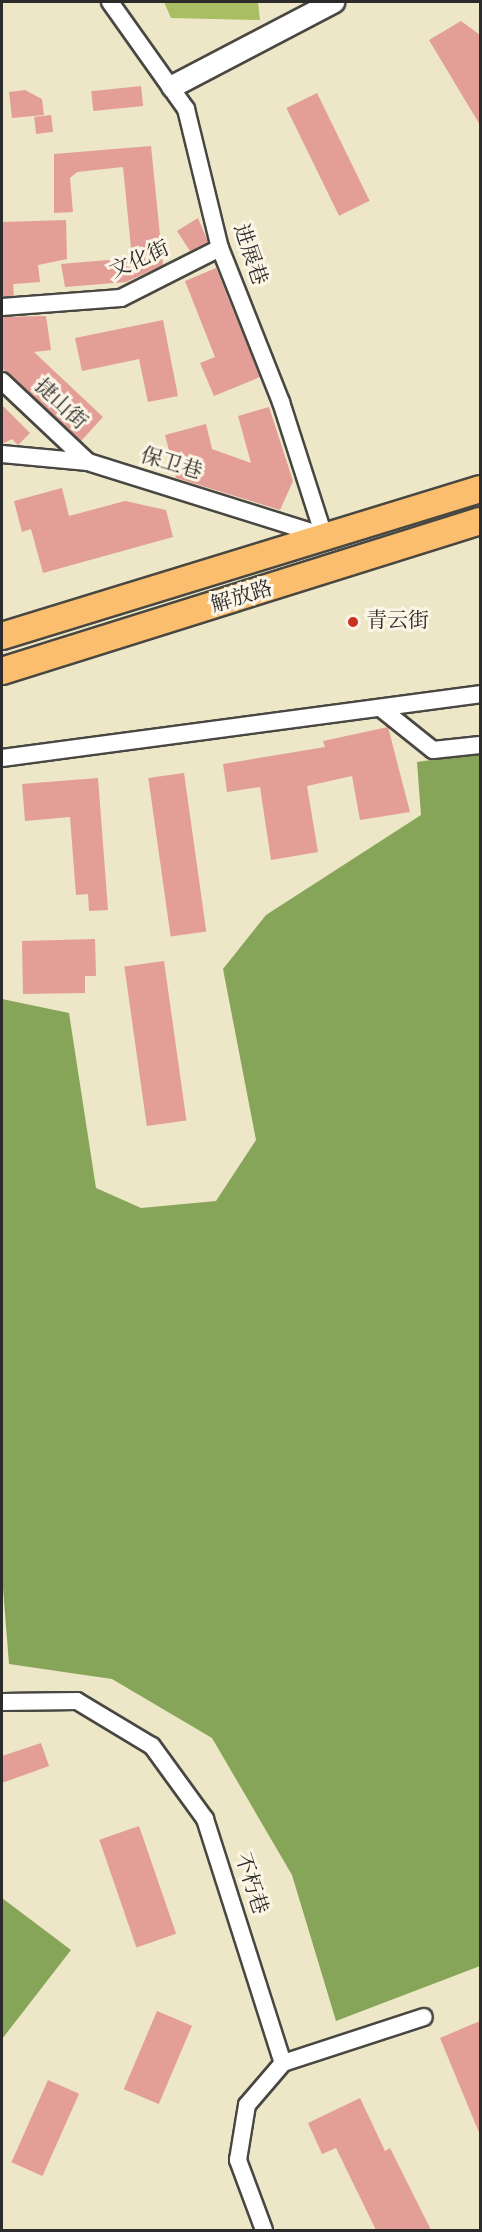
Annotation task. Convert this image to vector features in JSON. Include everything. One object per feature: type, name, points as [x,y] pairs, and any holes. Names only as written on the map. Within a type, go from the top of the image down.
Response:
[{"type":"main road","name":"解放路","points":[[2,636],[480,489]]},
{"type":"main road","name":"解放路","points":[[2,671],[480,521]]},
{"type":"street","name":"进展巷","points":[[110,2],[172,86],[186,109],[220,248],[281,402],[324,536]]},
{"type":"street","points":[[172,86],[333,2]]},
{"type":"street","name":"文化街","points":[[2,307],[121,298],[220,248]]},
{"type":"street","name":"捷山街","points":[[2,381],[88,462]]},
{"type":"street","name":"保卫巷","points":[[2,454],[88,462],[324,536]]},
{"type":"street","points":[[2,758],[383,710],[480,694]]},
{"type":"street","points":[[383,710],[433,750],[480,745]]},
{"type":"street","name":"不朽巷","points":[[2,1702],[77,1701],[152,1746],[205,1820],[283,2063]]},
{"type":"street","points":[[264,2230],[238,2160],[247,2105],[283,2063],[424,2017]]},
{"type":"green space","points":[[164,2],[258,2],[260,20],[171,18]]},
{"type":"green space","points":[[480,753],[480,1966],[336,2021],[292,1875],[212,1738],[112,1679],[9,1664],[2,1576],[2,999],[69,1013],[96,1188],[141,1208],[216,1201],[256,1140],[223,969],[266,915],[421,815],[417,762]]},
{"type":"green space","points":[[2,1898],[71,1950],[2,2039]]},
{"type":"building","points":[[461,21],[480,35],[480,125],[429,40]]},
{"type":"building","points":[[141,86],[143,106],[93,111],[91,91]]},
{"type":"building","points":[[25,90],[42,99],[44,115],[12,118],[9,92]]},
{"type":"building","points":[[317,93],[370,201],[339,216],[286,108]]},
{"type":"building","points":[[51,115],[53,132],[36,134],[34,117]]},
{"type":"building","points":[[151,146],[163,265],[126,282],[65,287],[61,264],[132,258],[123,167],[77,172],[70,178],[73,212],[54,213],[54,154]]},
{"type":"building","points":[[198,218],[208,242],[190,251],[177,231]]},
{"type":"building","points":[[66,220],[67,259],[38,265],[40,282],[13,284],[14,296],[2,297],[2,222]]},
{"type":"building","points":[[216,268],[260,377],[214,396],[200,363],[215,357],[185,281]]},
{"type":"building","points":[[46,316],[51,350],[34,352],[103,417],[81,441],[2,368],[2,317]]},
{"type":"building","points":[[163,320],[178,396],[148,402],[139,359],[82,371],[75,338]]},
{"type":"building","points":[[2,405],[30,433],[18,445],[12,439],[2,444]]},
{"type":"building","points":[[269,407],[293,481],[280,510],[176,478],[165,435],[206,424],[212,449],[251,463],[238,416]]},
{"type":"building","points":[[62,488],[69,516],[125,501],[166,510],[173,537],[43,573],[31,529],[22,532],[14,501]]},
{"type":"building","points":[[388,727],[410,812],[360,820],[352,776],[307,786],[318,852],[271,860],[260,787],[227,792],[223,764],[325,747],[323,741]]},
{"type":"building","points":[[184,773],[206,931],[171,936],[148,778]]},
{"type":"building","points":[[98,778],[108,910],[89,911],[88,894],[76,895],[70,817],[25,821],[22,784]]},
{"type":"building","points":[[95,939],[96,976],[85,976],[85,993],[23,994],[22,941]]},
{"type":"building","points":[[164,961],[186,1120],[147,1126],[124,967]]},
{"type":"building","points":[[41,1743],[49,1766],[2,1783],[2,1756]]},
{"type":"building","points":[[139,1826],[176,1934],[136,1947],[99,1840]]},
{"type":"building","points":[[157,2011],[192,2026],[159,2104],[124,2089]]},
{"type":"building","points":[[480,2021],[480,2135],[440,2038]]},
{"type":"building","points":[[48,2080],[79,2094],[42,2176],[11,2162]]},
{"type":"building","points":[[360,2098],[385,2151],[390,2148],[431,2230],[376,2230],[336,2148],[322,2154],[308,2123]]},
{"type":"place","name":"青云街","points":[[353,622]]}]
